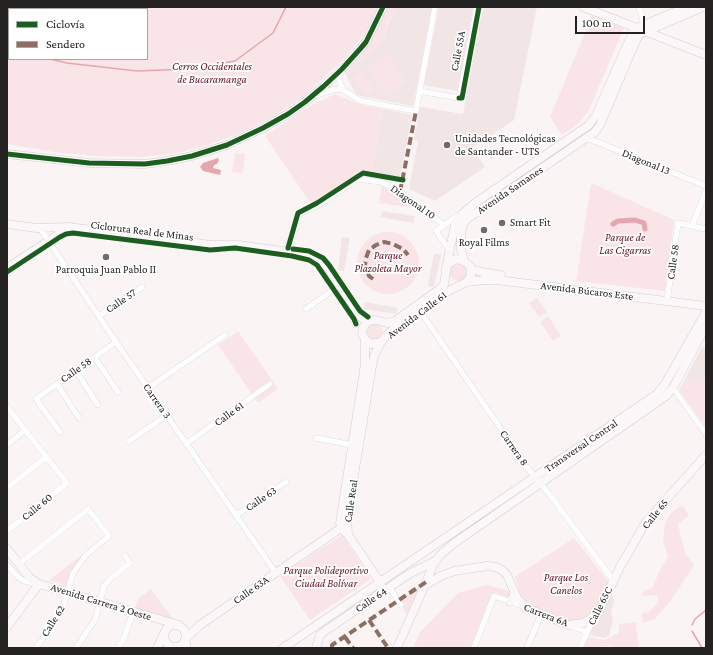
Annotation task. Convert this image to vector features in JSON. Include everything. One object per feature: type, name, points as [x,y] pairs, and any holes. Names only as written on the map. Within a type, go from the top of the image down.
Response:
[{"type":"main road","points":[[7,154],[89,163],[145,164],[180,159],[213,150],[241,139],[276,121],[305,102],[342,69],[363,45],[384,7]]},
{"type":"main road","points":[[583,7],[642,28],[706,55]]},
{"type":"main road","points":[[642,28],[687,7]]},
{"type":"main road","points":[[642,28],[703,7]]},
{"type":"main road","name":"Avenida Samanes","points":[[464,261],[461,249],[461,232],[467,219],[595,132],[600,125],[642,28]]},
{"type":"main road","name":"Avenida Samanes","points":[[446,268],[457,220],[460,216],[468,208],[589,125],[596,115],[631,35],[642,28]]},
{"type":"main road","points":[[7,148],[40,157]]},
{"type":"main road","points":[[7,224],[40,228],[68,227],[211,245],[238,245],[309,255],[320,261],[328,268],[360,316],[363,319],[370,320]]},
{"type":"main road","points":[[7,268],[68,227]]},
{"type":"main road","points":[[446,268],[453,260],[459,259],[468,263],[471,269],[471,276],[467,282]]},
{"type":"main road","points":[[320,261],[324,270],[358,320],[363,335]]},
{"type":"main road","name":"Avenida Calle 61","points":[[370,320],[387,323],[398,320],[442,288],[445,281],[446,268]]},
{"type":"main road","name":"Avenida Búcaros Este","points":[[471,269],[486,273],[706,306]]},
{"type":"main road","name":"Avenida Búcaros Este","points":[[467,282],[497,280],[667,299],[706,301]]},
{"type":"main road","name":"Avenida Calle 61","points":[[363,335],[371,344],[381,342],[390,332],[420,311],[453,288],[467,282]]},
{"type":"main road","points":[[694,305],[705,319]]},
{"type":"main road","name":"Transversal Central","points":[[283,648],[380,582],[538,481],[662,399],[672,388],[705,319]]},
{"type":"main road","name":"Transversal Central","points":[[397,648],[425,585],[453,544],[657,394],[665,384],[705,319]]},
{"type":"main road","points":[[363,335],[364,324],[370,320]]},
{"type":"main road","name":"Calle Real","points":[[348,535],[341,528],[340,522],[365,364],[363,335]]},
{"type":"main road","name":"Calle Real","points":[[348,535],[347,517],[372,366],[374,356],[381,342]]},
{"type":"main road","name":"Calle 65","points":[[613,580],[643,527],[706,455]]},
{"type":"main road","name":"Calle 63A","points":[[186,639],[200,625],[341,528]]},
{"type":"main road","points":[[348,535],[380,582],[382,590],[379,594]]},
{"type":"main road","name":"Avenida Carrera 2 Oeste","points":[[7,549],[32,580],[39,584],[180,626]]},
{"type":"main road","points":[[426,552],[430,554],[435,570]]},
{"type":"main road","points":[[415,570],[459,569],[487,566],[496,567],[507,575],[514,592],[523,606]]},
{"type":"main road","name":"Calle 64","points":[[316,648],[320,636],[325,631],[389,587],[415,570],[435,570]]},
{"type":"main road","points":[[425,585],[435,570]]},
{"type":"main road","name":"Calle 65C","points":[[595,615],[603,604],[613,580]]},
{"type":"main road","points":[[7,626],[39,584]]},
{"type":"main road","points":[[510,602],[514,596],[514,592]]},
{"type":"main road","name":"Carrera 6A","points":[[523,606],[569,625],[584,623],[595,615]]},
{"type":"main road","name":"Avenida Carrera 2 Oeste","points":[[162,621],[165,632]]},
{"type":"main road","name":"Calle 63A","points":[[180,626],[194,627],[200,625]]},
{"type":"main road","points":[[158,648],[165,632],[171,626],[180,626],[186,633],[187,648]]},
{"type":"main road","points":[[165,632],[164,637],[168,644],[176,647],[186,639]]},
{"type":"main road","points":[[304,634],[311,637],[316,644],[316,648]]},
{"type":"street","points":[[305,102],[332,90],[343,90],[361,101],[416,111],[435,7]]},
{"type":"street","name":"Calle 55A","points":[[419,91],[460,98],[476,7]]},
{"type":"street","points":[[639,7],[642,28]]},
{"type":"street","points":[[342,69],[339,80],[343,90]]},
{"type":"street","name":"Diagonal 13","points":[[587,138],[706,186]]},
{"type":"street","name":"Diagonal 10","points":[[289,252],[297,218],[301,213],[317,206],[360,179],[381,182],[390,186],[444,225]]},
{"type":"street","points":[[706,191],[692,226],[706,229]]},
{"type":"street","name":"Avenida Samanes","points":[[436,230],[468,208]]},
{"type":"street","name":"Calle 58","points":[[667,299],[678,223],[692,226]]},
{"type":"street","name":"Carrera 3","points":[[40,228],[116,342],[276,573]]},
{"type":"street","name":"Diagonal 10","points":[[436,230],[450,251]]},
{"type":"street","name":"Calle 57","points":[[99,316],[142,287]]},
{"type":"street","points":[[306,309],[336,288]]},
{"type":"street","name":"Carrera 8","points":[[420,311],[538,481],[613,580]]},
{"type":"street","points":[[148,388],[225,335]]},
{"type":"street","name":"Calle 58","points":[[60,432],[36,398],[116,342]]},
{"type":"street","points":[[95,358],[118,392]]},
{"type":"street","points":[[76,371],[98,404]]},
{"type":"street","points":[[57,384],[79,418]]},
{"type":"street","name":"Calle 61","points":[[187,444],[270,384]]},
{"type":"street","points":[[672,388],[706,434]]},
{"type":"street","points":[[7,407],[46,457],[7,488]]},
{"type":"street","points":[[129,440],[167,415]]},
{"type":"street","points":[[7,445],[25,430]]},
{"type":"street","points":[[316,438],[352,445]]},
{"type":"street","name":"Calle 60","points":[[7,531],[67,483],[46,457]]},
{"type":"street","name":"Calle 63","points":[[236,515],[286,482]]},
{"type":"street","name":"Calle 62","points":[[19,564],[88,510],[109,536],[86,555],[72,575],[62,610],[36,648]]},
{"type":"street","points":[[76,648],[95,620],[101,593],[107,581],[130,562],[125,556]]},
{"type":"street","name":"Avenida Carrera 2 Oeste","points":[[7,567],[24,581],[39,584]]},
{"type":"street","points":[[389,587],[401,605]]},
{"type":"street","name":"Carrera 6A","points":[[474,648],[494,596],[523,606]]},
{"type":"street","points":[[118,648],[124,638],[133,612]]},
{"type":"street","points":[[527,648],[541,614]]},
{"type":"street","name":"Calle 65C","points":[[580,648],[595,615]]},
{"type":"street","name":"Calle 65C","points":[[569,625],[587,632]]},
{"type":"shaded area","points":[[396,7],[432,7],[413,106],[356,95],[345,73],[383,42],[389,20],[394,17]]},
{"type":"shaded area","points":[[439,7],[473,7],[458,91],[424,85]]},
{"type":"shaded area","name":"Unidades Tecnológicas de Santander - UTS","points":[[483,7],[537,7],[514,120],[472,148],[485,167],[435,201],[409,189],[418,141],[414,140],[420,107],[463,114]]},
{"type":"shaded area","points":[[383,109],[412,115],[400,177],[372,172]]},
{"type":"shaded area","points":[[218,158],[219,160],[217,164],[214,165],[213,168],[221,170],[220,175],[203,171],[200,167],[203,163]]},
{"type":"shaded area","points":[[382,211],[415,216],[413,223],[381,217]]},
{"type":"shaded area","points":[[342,237],[350,238],[344,271],[338,270]]},
{"type":"shaded area","points":[[434,254],[441,255],[434,287],[428,286]]},
{"type":"shaded area","points":[[365,302],[397,308],[396,314],[364,309]]},
{"type":"shaded area","points":[[702,347],[706,350],[706,381],[684,381]]},
{"type":"shaded area","points":[[610,596],[613,597],[614,602],[611,611],[613,620],[609,636],[604,638],[590,635],[592,627]]},
{"type":"green space","name":"Cerros Occidentales de Bucaramanga","points":[[7,7],[378,7],[367,30],[343,60],[304,96],[274,116],[240,133],[205,146],[177,153],[142,157],[95,156],[54,152],[7,144]]},
{"type":"green space","points":[[388,7],[396,7],[394,17],[388,20],[383,42],[345,73],[373,36]]},
{"type":"green space","points":[[592,16],[624,28],[589,110],[580,122],[562,135],[550,117]]},
{"type":"green space","points":[[387,53],[408,82],[386,97],[366,68]]},
{"type":"green space","points":[[363,72],[375,90],[365,95],[353,78]]},
{"type":"green space","points":[[335,94],[362,105],[383,109],[372,172],[362,170],[311,204],[265,136],[308,107]]},
{"type":"green space","points":[[235,153],[245,154],[243,173],[232,172]]},
{"type":"green space","name":"Parque de Las Cigarras","points":[[591,184],[674,220],[665,291],[576,281]]},
{"type":"green space","points":[[382,186],[396,194],[415,208],[379,203]]},
{"type":"green space","name":"Parque Plazoleta Mayor","points":[[382,232],[394,232],[410,241],[417,251],[419,263],[417,275],[410,285],[394,294],[382,294],[371,289],[362,280],[357,269],[357,257],[362,246],[371,237]]},
{"type":"green space","points":[[454,263],[462,263],[467,268],[465,279],[462,281],[454,281],[449,276],[449,268]]},
{"type":"green space","points":[[537,298],[547,312],[539,317],[529,303]]},
{"type":"green space","points":[[548,316],[561,336],[553,341],[540,322]]},
{"type":"green space","points":[[372,324],[378,324],[383,329],[381,338],[378,340],[372,340],[367,335],[367,329]]},
{"type":"green space","points":[[238,331],[278,389],[258,403],[218,345]]},
{"type":"green space","points":[[684,381],[706,381],[706,427],[679,390]]},
{"type":"green space","points":[[682,505],[689,515],[678,524],[685,553],[694,565],[672,599],[655,619],[643,623],[641,614],[649,612],[658,602],[657,595],[644,596],[642,593],[653,587],[668,556],[663,541],[665,523],[671,513]]},
{"type":"green space","name":"Parque Polideportivo Ciudad Bolívar","points":[[342,535],[371,579],[310,620],[280,576]]},
{"type":"green space","name":"Parque Los Canelos","points":[[574,538],[609,582],[595,608],[582,619],[572,622],[562,620],[532,608],[521,597],[515,577]]},
{"type":"green space","points":[[83,554],[68,587],[49,580]]},
{"type":"green space","points":[[421,585],[407,614],[398,601]]},
{"type":"green space","points":[[486,585],[510,591],[509,599],[493,594],[470,648],[413,648],[420,632],[458,593]]},
{"type":"green space","points":[[151,589],[174,620],[135,608],[138,599]]},
{"type":"green space","points":[[636,622],[639,648],[612,648],[610,646],[583,648],[588,637],[604,640],[619,633],[618,624]]},
{"type":"waterway","points":[[54,60],[67,63],[137,71],[190,69],[235,61],[273,33],[286,7]]},
{"type":"waterway","points":[[613,224],[618,221],[635,220],[644,223],[645,229]]},
{"type":"waterway","points":[[692,625],[695,619],[706,610]]},
{"type":"waterway","points":[[692,631],[702,648]]},
{"type":"marked path","points":[[400,192],[416,111]]},
{"type":"marked path","points":[[373,279],[369,276],[365,265],[369,250],[376,245],[384,242],[393,244],[403,249],[408,255]]},
{"type":"marked path","points":[[332,648],[332,645],[426,582]]},
{"type":"marked path","points":[[369,620],[388,648]]},
{"type":"marked path","points":[[345,637],[353,648]]},
{"type":"cycle path","points":[[7,154],[89,163],[145,164],[192,156],[227,145],[288,114],[324,86],[342,69],[366,42],[383,7]]},
{"type":"cycle path","points":[[459,98],[462,98],[479,7]]},
{"type":"cycle path","points":[[288,248],[298,213],[317,203],[363,173],[403,180]]},
{"type":"cycle path","name":"Cicloruta Real de Minas","points":[[7,272],[60,237],[73,233],[210,250],[235,248],[292,256],[309,260],[317,265],[356,324]]},
{"type":"cycle path","points":[[293,249],[309,251],[323,258],[360,311],[368,317]]},
{"type":"place","name":"Unidades Tecnológicas de Santander - UTS","points":[[447,145]]},
{"type":"place","name":"Smart Fit","points":[[502,223]]},
{"type":"place","name":"Royal Films","points":[[484,230]]},
{"type":"place","name":"Parroquia Juan Pablo II","points":[[106,257]]}]
